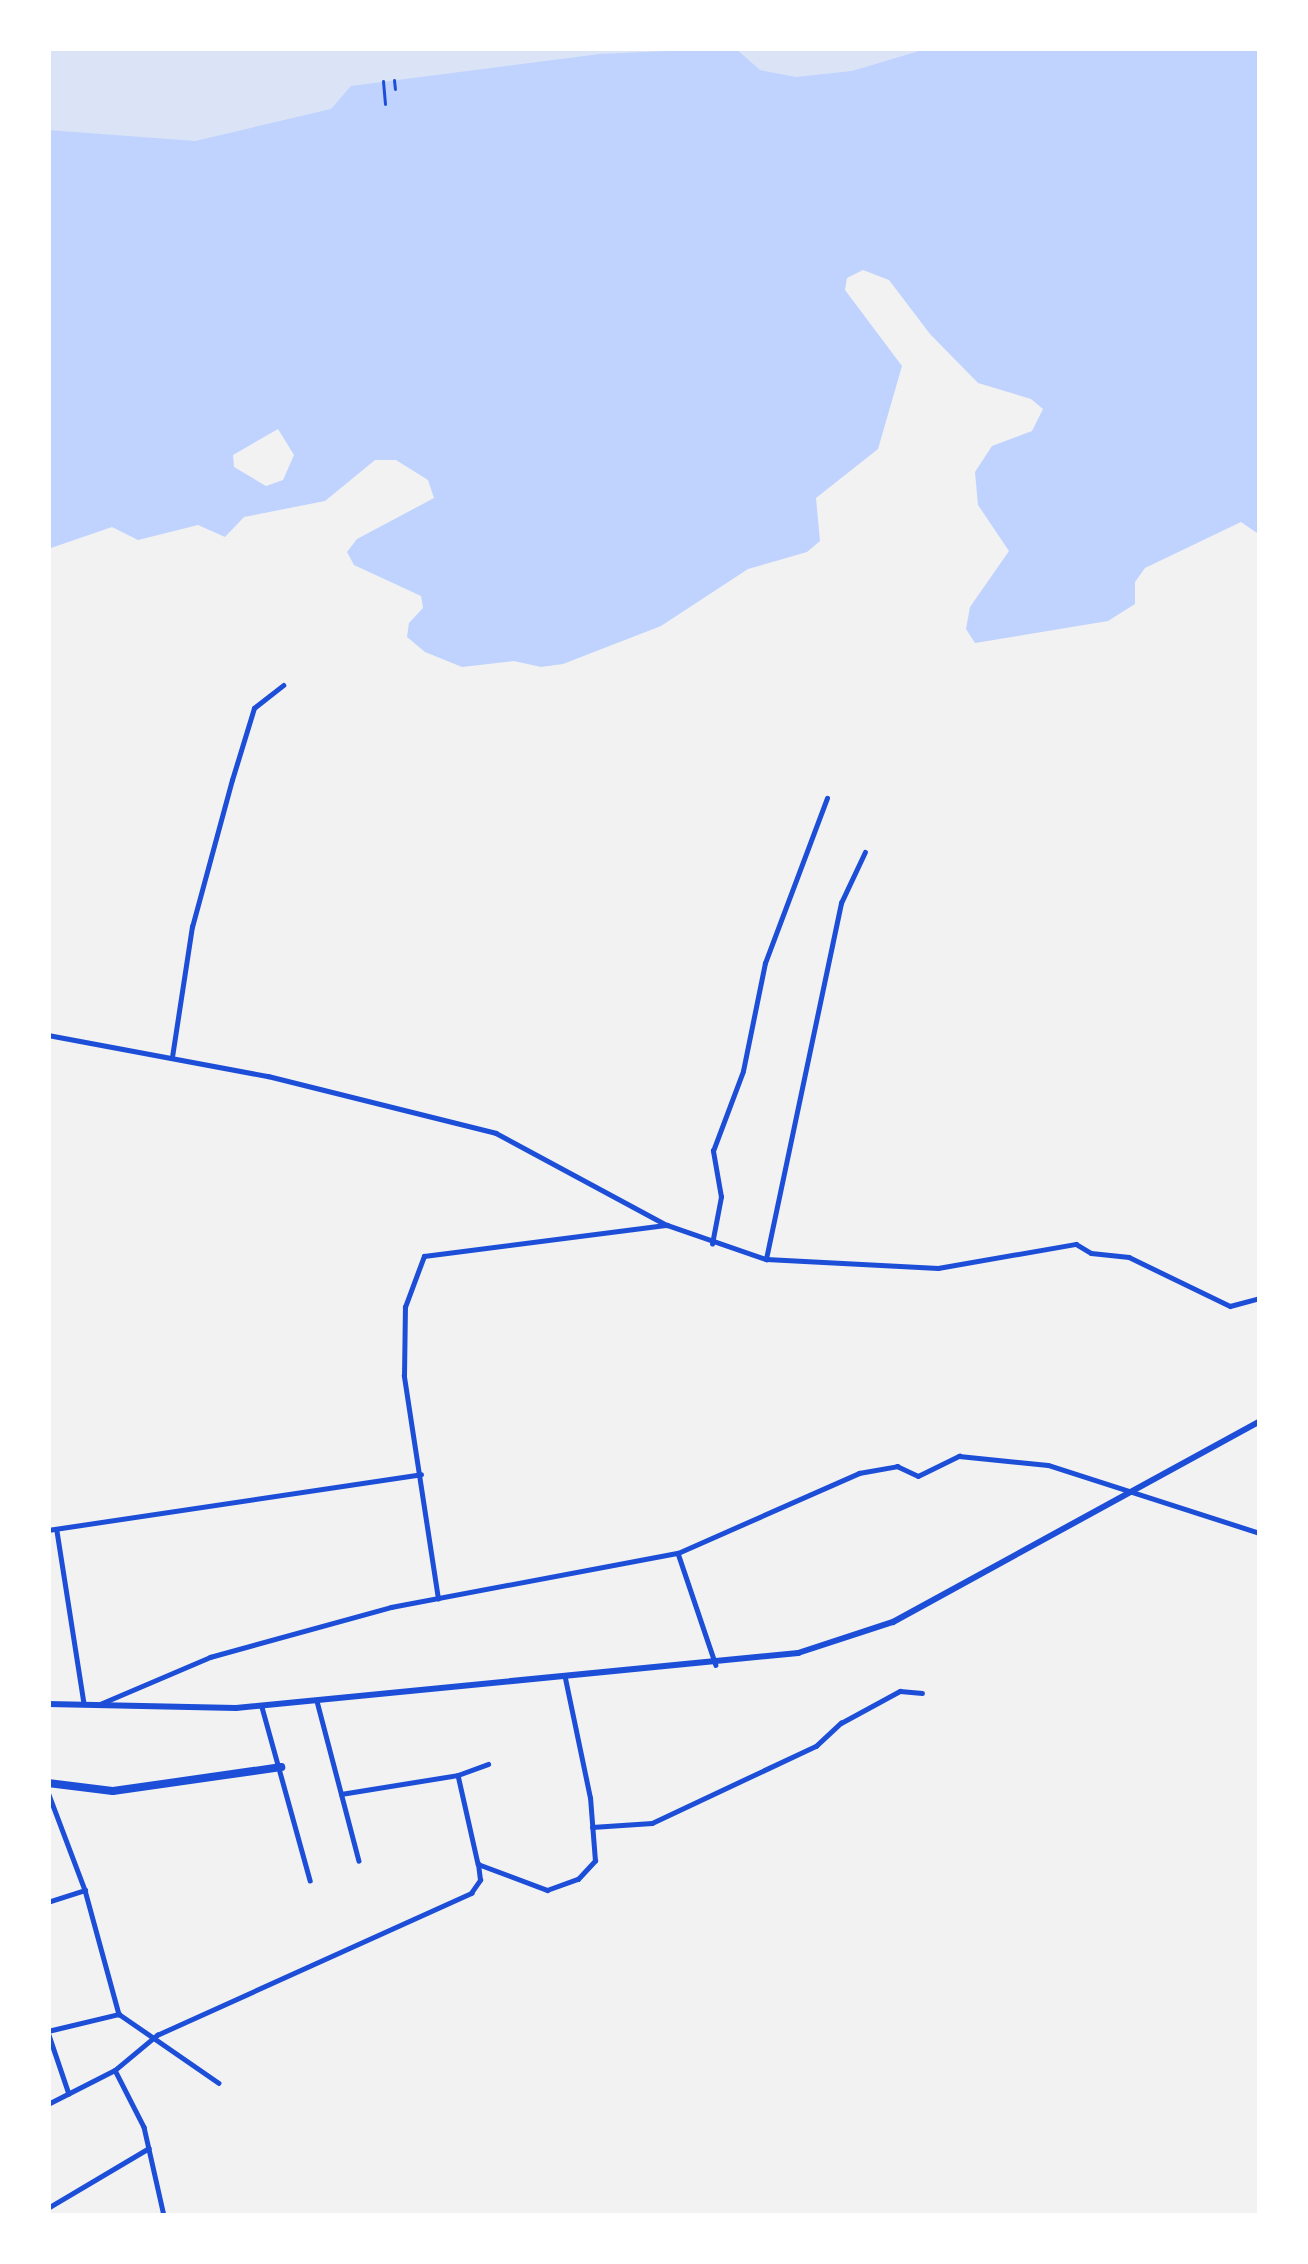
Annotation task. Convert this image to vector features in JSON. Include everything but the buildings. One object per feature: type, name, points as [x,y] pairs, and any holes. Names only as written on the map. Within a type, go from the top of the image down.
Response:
[{"type":"main road","points":[[48,1787],[113,1791],[281,1767]]},
{"type":"street","points":[[172,1060],[192,928],[232,780],[254,708],[283,685]]},
{"type":"street","points":[[712,1244],[721,1197],[713,1151],[743,1071],[765,963],[827,798]]},
{"type":"street","points":[[766,1259],[842,903],[865,852]]},
{"type":"street","points":[[48,1036],[268,1076],[496,1133],[667,1225],[766,1259],[938,1268],[1076,1244],[1091,1253],[1129,1257],[1230,1306],[1260,1298]]},
{"type":"street","points":[[438,1601],[404,1376],[405,1306],[424,1256],[667,1225]]},
{"type":"street","points":[[48,1704],[262,1706],[716,1665],[798,1653],[870,1631],[1260,1421]]},
{"type":"street","points":[[96,1705],[210,1657],[391,1607],[678,1553],[859,1473],[897,1466],[918,1476],[959,1456],[1048,1465],[1095,1477],[1128,1495],[1260,1533]]},
{"type":"street","points":[[48,1530],[421,1474]]},
{"type":"street","points":[[57,1531],[85,1704]]},
{"type":"street","points":[[678,1553],[716,1665]]},
{"type":"street","points":[[478,1864],[548,1890],[578,1879],[595,1862],[565,1678]]},
{"type":"street","points":[[592,1827],[652,1823],[816,1746],[841,1724],[900,1691],[922,1693]]},
{"type":"street","points":[[317,1701],[358,1861]]},
{"type":"street","points":[[262,1706],[310,1880]]},
{"type":"street","points":[[341,1794],[458,1775],[488,1764]]},
{"type":"street","points":[[48,2104],[115,2070],[157,2035],[472,1893],[480,1880],[458,1775]]},
{"type":"street","points":[[48,1787],[86,1890],[119,2014]]},
{"type":"street","points":[[48,1902],[86,1890]]},
{"type":"street","points":[[69,2094],[48,2032],[119,2014],[157,2035],[219,2083]]},
{"type":"street","points":[[115,2070],[149,2148],[164,2216]]},
{"type":"street","points":[[48,2208],[149,2148]]},
{"type":"path","points":[[394,80],[395,89]]},
{"type":"path","points":[[382,81],[386,104]]},
{"type":"shaded area","points":[[48,48],[1176,48],[637,98],[290,120],[201,158],[48,156]]},
{"type":"water","points":[[735,48],[760,70],[796,77],[852,71],[929,48],[1260,48],[1260,535],[1241,522],[1145,568],[1135,582],[1135,604],[1108,621],[975,643],[966,629],[970,607],[1009,551],[978,505],[975,472],[992,446],[1032,431],[1043,409],[1031,399],[978,383],[930,334],[889,280],[863,270],[847,278],[845,290],[902,366],[878,449],[816,498],[820,541],[807,552],[748,569],[661,626],[563,664],[541,667],[514,661],[462,667],[425,652],[407,637],[409,623],[423,608],[421,596],[354,565],[347,552],[357,539],[434,498],[428,480],[396,460],[375,460],[325,501],[244,517],[225,537],[198,525],[138,540],[112,527],[48,549],[48,130],[195,141],[331,109],[351,86],[600,54]],"holes":[[[278,429],[294,455],[283,480],[266,486],[234,467],[233,455]]]}]
